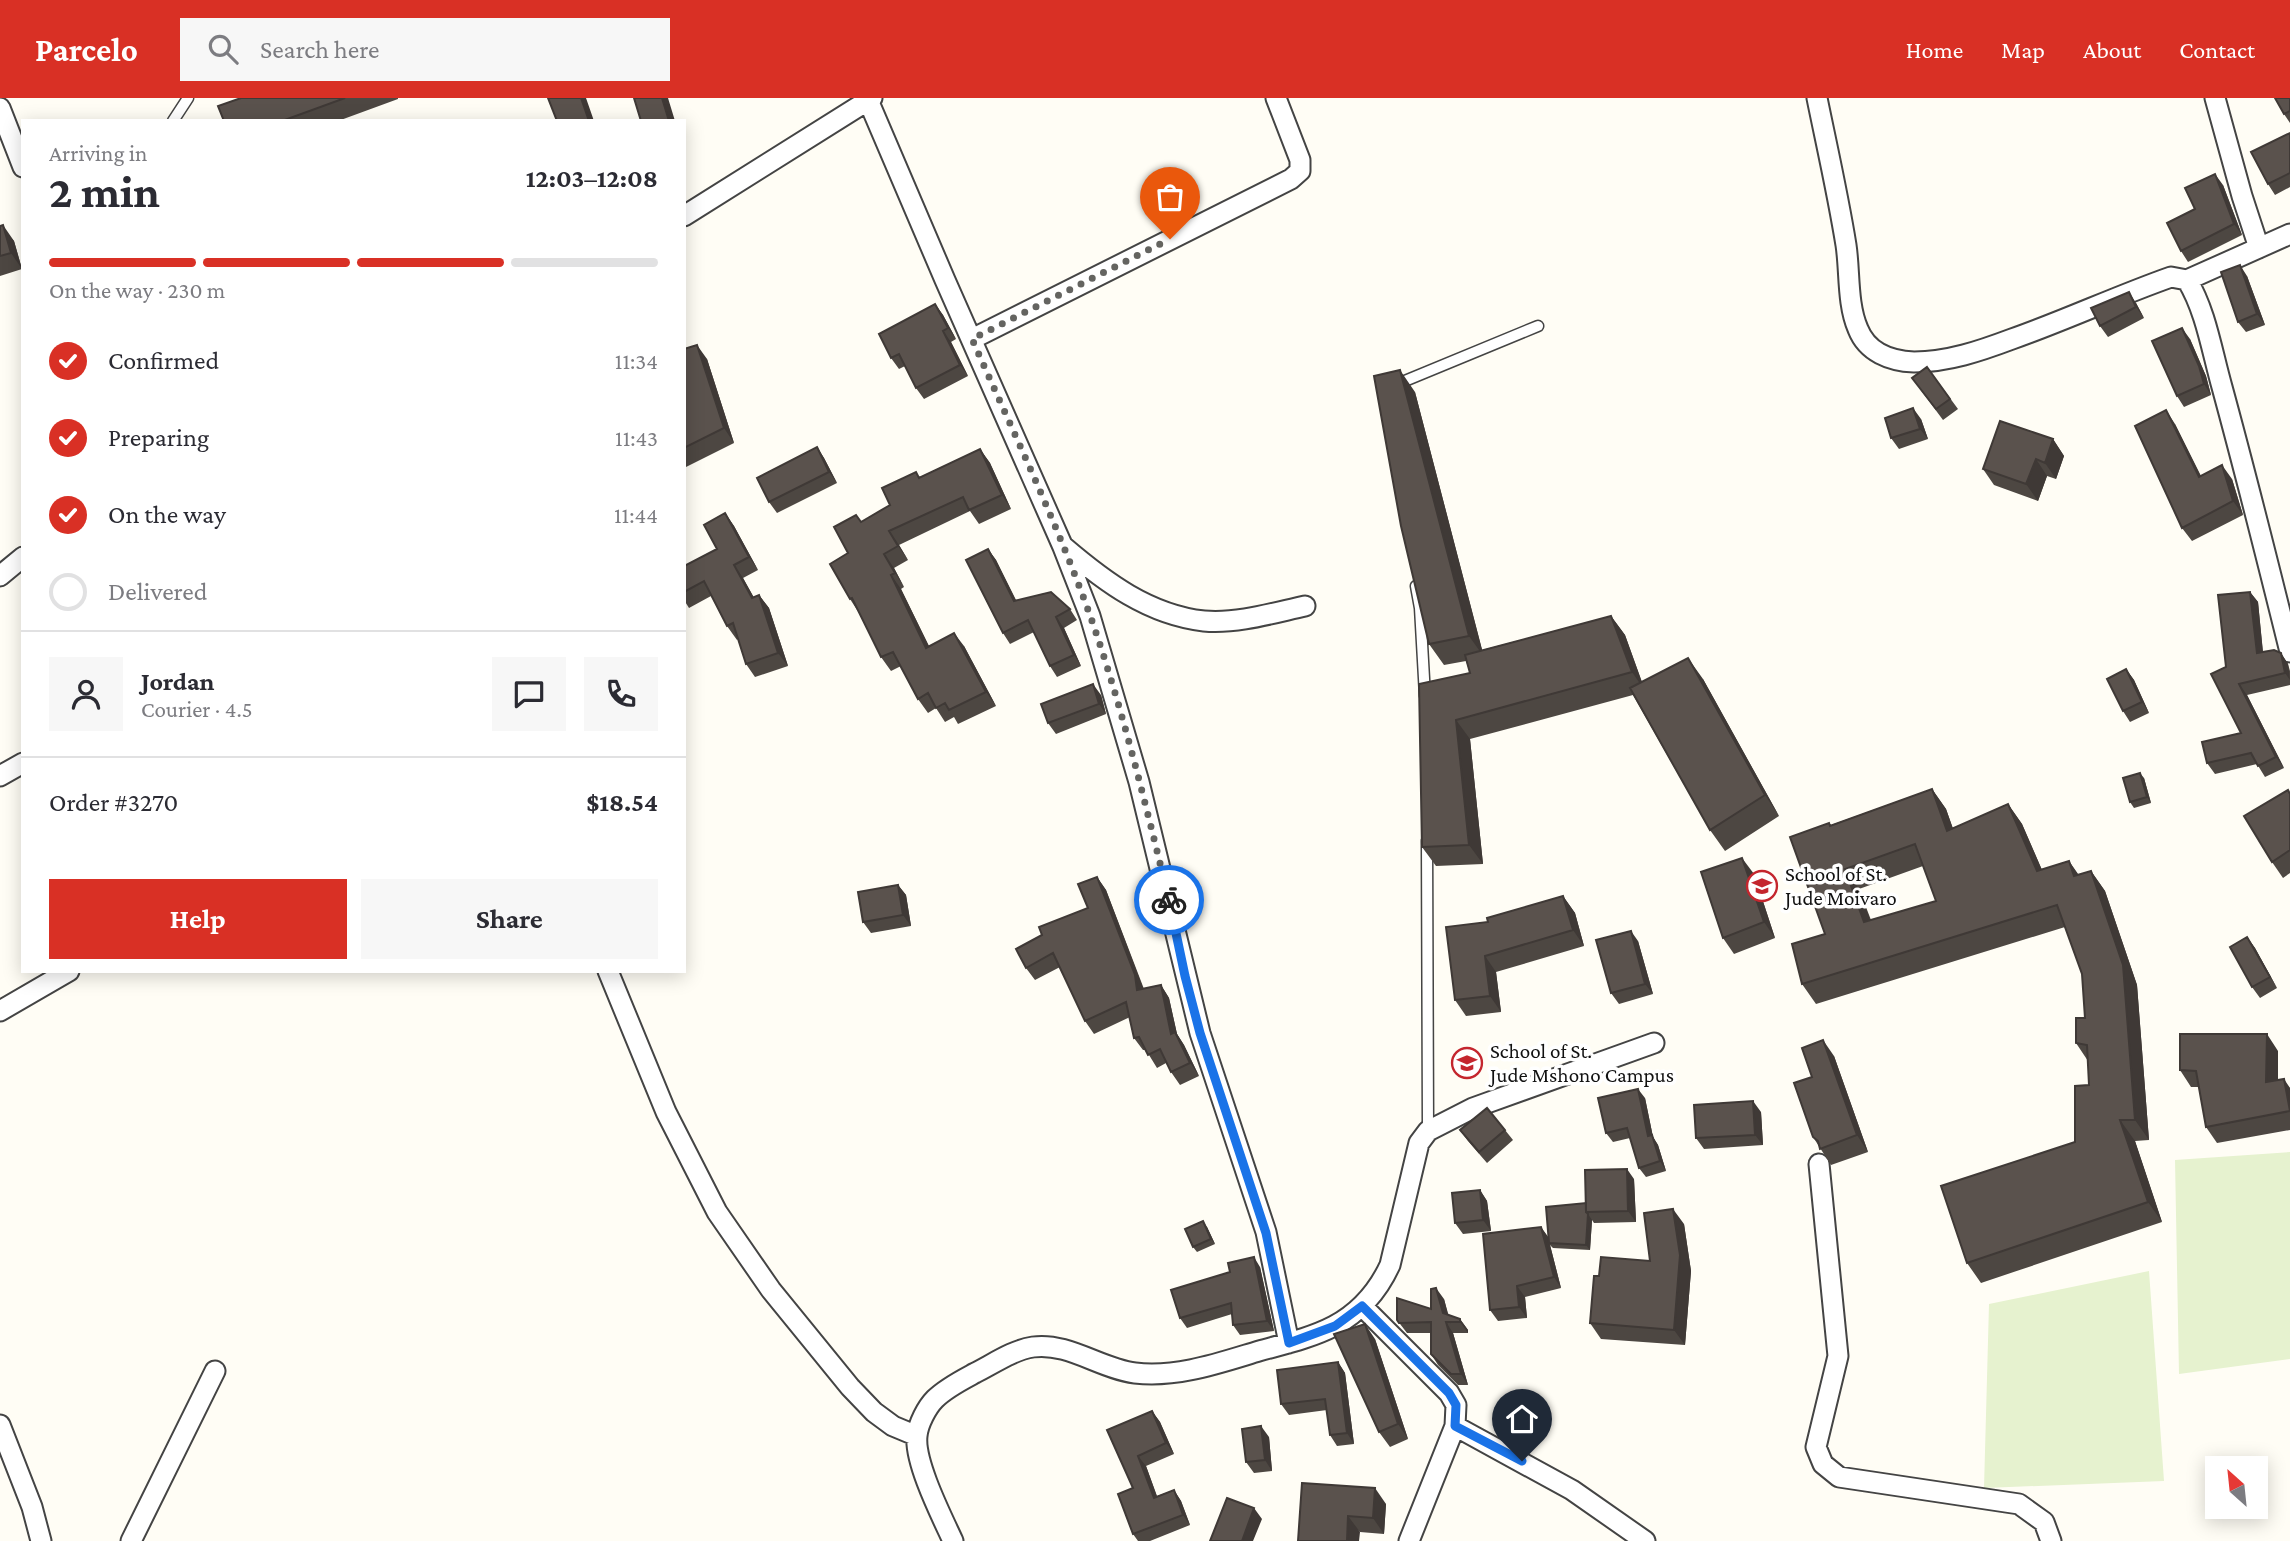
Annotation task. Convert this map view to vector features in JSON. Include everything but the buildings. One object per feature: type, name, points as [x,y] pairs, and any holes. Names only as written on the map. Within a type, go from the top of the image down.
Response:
[{"type":"street","points":[[972,339],[1291,179],[1300,171],[1300,160],[1276,98]]},
{"type":"street","points":[[1817,98],[1843,229],[1852,307],[1857,328],[1865,343],[1877,353],[1912,362],[1945,359],[1984,349],[2171,277],[2187,280],[2290,234]]},
{"type":"street","points":[[2215,98],[2259,248]]},
{"type":"street","points":[[686,215],[870,99],[944,280],[1063,547],[1090,617],[1123,724],[1160,862],[1200,1033],[1266,1233],[1289,1343]]},
{"type":"street","points":[[0,108],[21,162]]},
{"type":"street","points":[[2187,280],[2196,298],[2218,375],[2262,534],[2290,652]]},
{"type":"street","points":[[1063,547],[1120,590],[1147,606],[1176,616],[1206,621],[1250,617],[1305,606]]},
{"type":"street","points":[[0,576],[21,558]]},
{"type":"street","points":[[0,776],[21,764]]},
{"type":"street","points":[[0,1011],[66,973]]},
{"type":"street","points":[[609,973],[666,1112],[717,1212],[771,1290],[850,1387],[874,1412],[893,1426],[917,1436]]},
{"type":"street","points":[[953,1541],[934,1500],[919,1454],[917,1436],[935,1399],[957,1383],[1007,1356],[1032,1347],[1052,1347],[1134,1373],[1177,1372],[1289,1343],[1335,1326],[1376,1293],[1390,1265],[1419,1143],[1428,1130],[1473,1108],[1654,1043]]},
{"type":"street","points":[[1819,1164],[1838,1356],[1816,1447],[1823,1464],[1839,1477],[2019,1504],[2044,1522],[2051,1541]]},
{"type":"street","points":[[1362,1306],[1449,1393],[1456,1405],[1455,1426],[1409,1541]]},
{"type":"street","points":[[131,1541],[215,1371]]},
{"type":"street","points":[[0,1425],[32,1507],[41,1541]]},
{"type":"street","points":[[1455,1426],[1572,1490],[1645,1541]]},
{"type":"lane","points":[[174,119],[188,98]]},
{"type":"lane","points":[[1387,389],[1538,326]]},
{"type":"lane","points":[[1415,581],[1420,608],[1426,706]]},
{"type":"lane","points":[[1426,829],[1428,1130]]},
{"type":"green space","points":[[2290,1152],[2290,1359],[2179,1374],[2175,1160]]},
{"type":"green space","points":[[2149,1271],[2164,1481],[1984,1488],[1989,1304]]},
{"type":"way so far","points":[[1169,900],[1107,666],[1090,617],[1063,547],[972,339],[1170,239]]},
{"type":"place","name":"School of St. Jude Moivaro","points":[[1762,886]]},
{"type":"place","name":"School of St. Jude Mshono Campus","points":[[1467,1063]]},
{"type":"route","points":[[1169,900],[1200,1033],[1266,1233],[1289,1343],[1335,1326],[1362,1306],[1449,1393],[1456,1405],[1455,1426],[1522,1461]]}]
